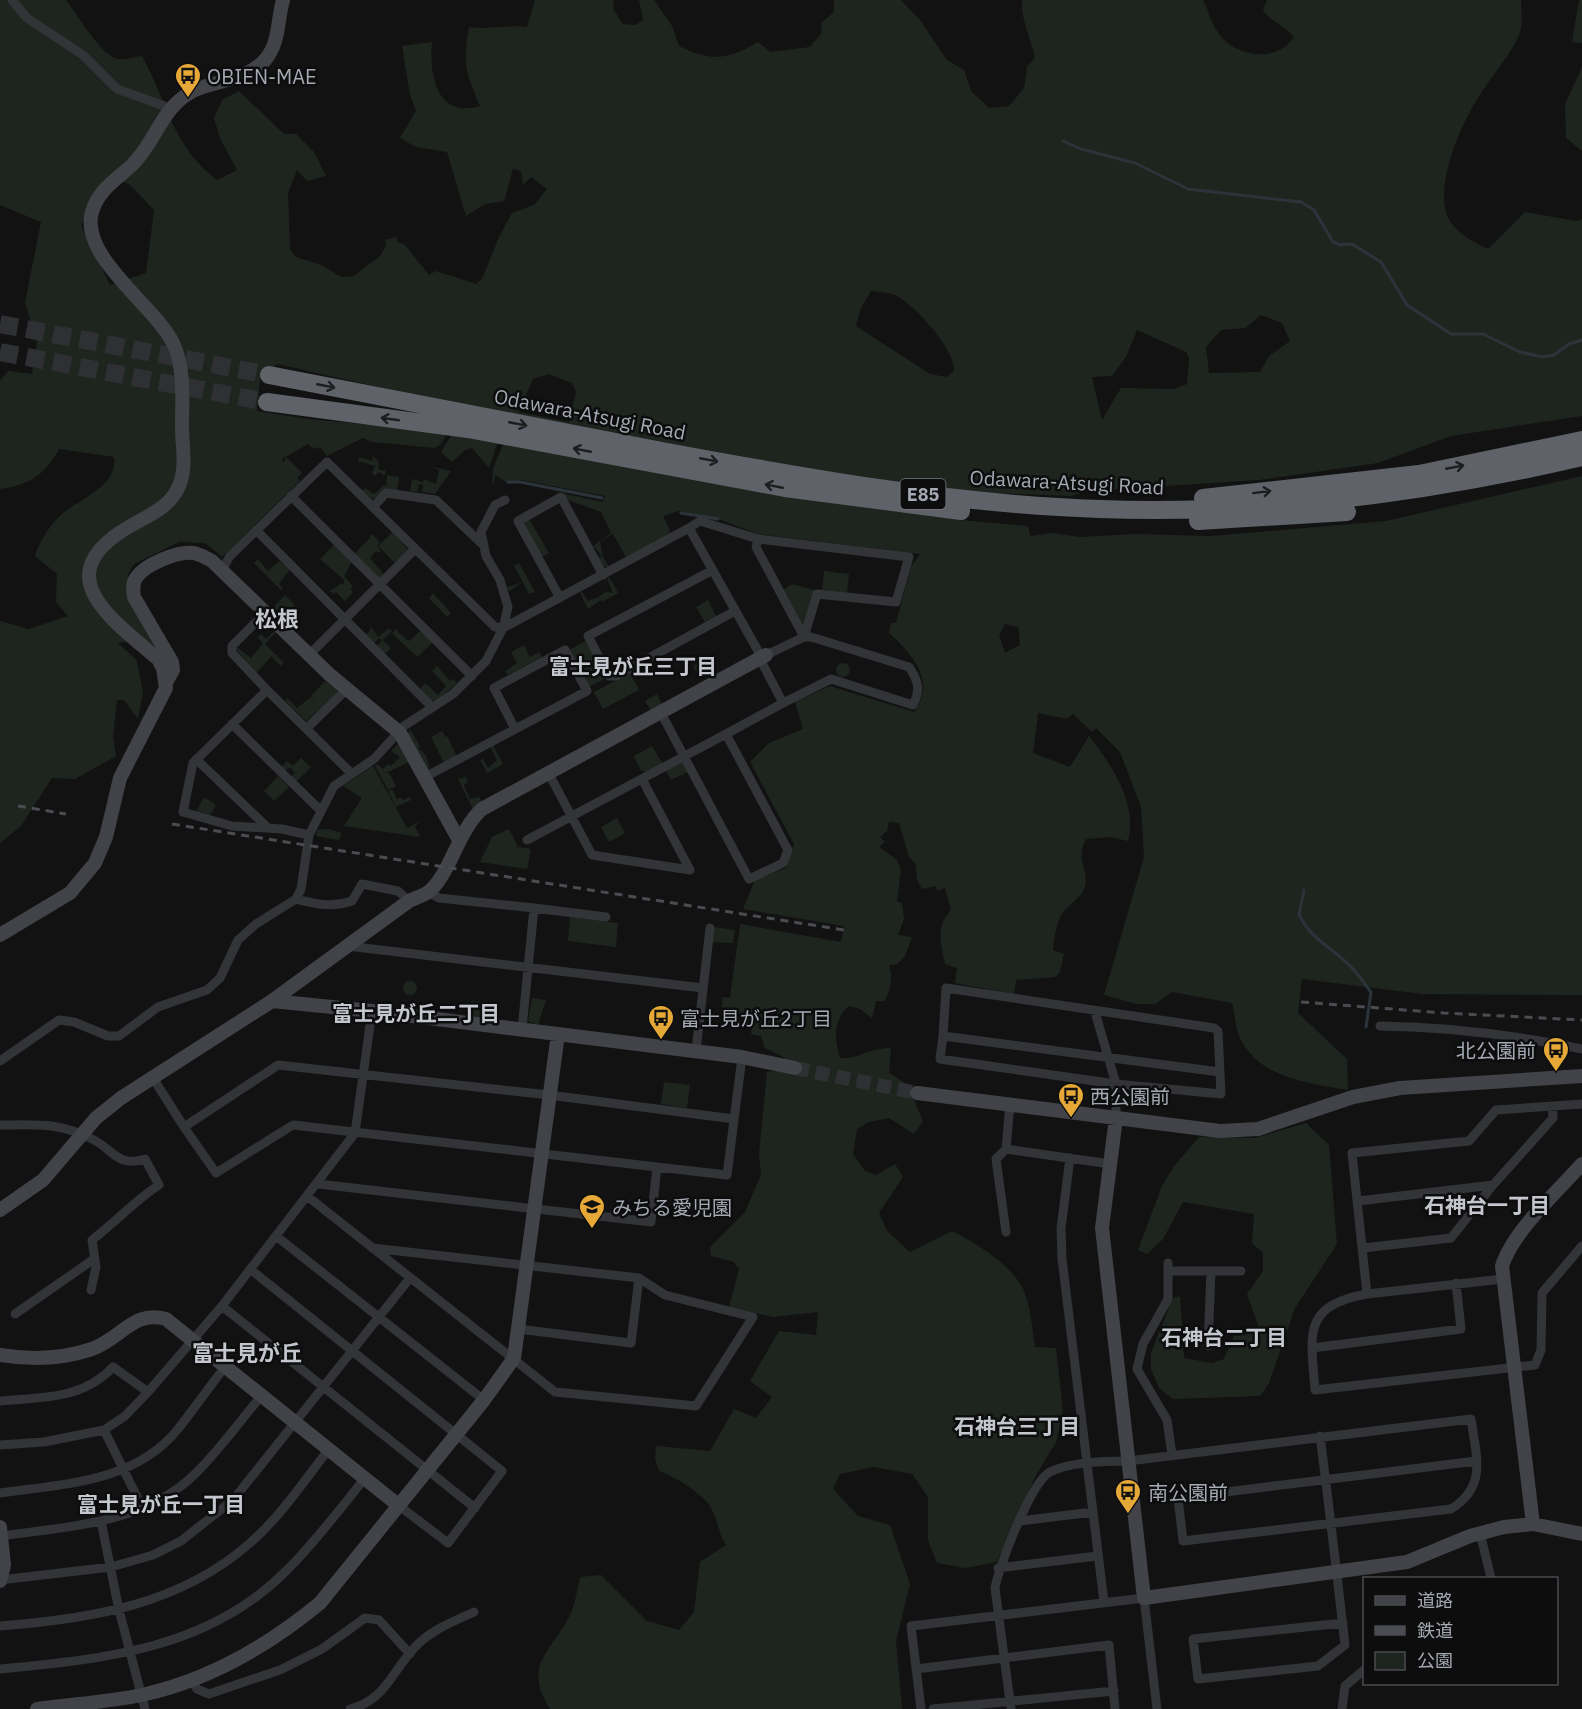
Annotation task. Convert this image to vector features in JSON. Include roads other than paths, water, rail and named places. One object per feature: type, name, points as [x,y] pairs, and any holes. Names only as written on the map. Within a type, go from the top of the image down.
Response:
[{"type":"highway","name":"Odawara-Atsugi Road","points":[[269,375],[801,477],[965,500],[1100,509],[1213,509],[1369,498],[1462,483],[1582,457]]},
{"type":"highway","name":"Odawara-Atsugi Road","points":[[267,402],[468,429],[829,494],[918,507],[1129,522],[1219,521],[1317,516],[1394,506],[1582,469]]},
{"type":"highway","points":[[1100,509],[1419,474],[1582,440]]},
{"type":"street","points":[[12,0],[27,18],[83,55],[117,89],[170,108]]},
{"type":"street","points":[[167,681],[158,659],[95,600],[89,579],[98,550],[112,537],[168,503],[180,485],[183,455],[181,375],[173,342],[157,319],[103,258],[94,239],[90,222],[91,213],[103,190],[132,165],[170,108],[195,91],[245,74],[264,61],[275,43],[283,0]]},
{"type":"street","points":[[222,570],[230,556],[327,462],[495,627],[503,628],[700,521],[758,539],[909,557],[896,602],[816,594],[804,637]]},
{"type":"street","points":[[0,1061],[59,1020],[74,1022],[108,1036],[119,1036],[158,1007],[207,990],[220,978],[238,940],[256,924],[296,899],[301,889],[309,834],[332,788],[374,759],[404,726],[453,694],[486,661],[503,628],[508,607],[505,595],[481,543],[431,498],[386,493],[373,507]]},
{"type":"street","points":[[291,496],[472,676]]},
{"type":"street","points":[[560,598],[518,521],[561,497],[603,575]]},
{"type":"street","points":[[481,543],[481,532],[495,505],[505,500]]},
{"type":"street","points":[[689,528],[762,657],[783,703]]},
{"type":"street","points":[[256,530],[432,707]]},
{"type":"street","points":[[758,539],[756,548],[804,637]]},
{"type":"street","points":[[309,655],[415,549]]},
{"type":"street","points":[[0,935],[70,893],[88,874],[104,844],[120,778],[158,706],[173,670],[172,662],[134,597],[134,581],[149,567],[188,553],[204,557],[222,570],[309,655],[400,733],[459,840]]},
{"type":"street","points":[[713,570],[588,636],[609,676],[616,676],[735,611]]},
{"type":"street","points":[[266,612],[232,646],[232,653],[352,774]]},
{"type":"street","points":[[0,1210],[43,1180],[104,1112],[272,1001],[409,901],[428,892],[439,878],[471,819],[482,808],[660,711],[804,637],[811,637],[909,667],[918,679],[918,696],[913,705],[831,679],[527,840]]},
{"type":"street","points":[[425,777],[587,691],[565,650],[494,688],[515,729]]},
{"type":"street","points":[[307,728],[347,689]]},
{"type":"street","points":[[267,690],[196,759],[183,812],[232,826],[267,827],[309,834]]},
{"type":"street","points":[[660,711],[749,879],[783,863],[788,850],[726,734]]},
{"type":"street","points":[[232,724],[320,810]]},
{"type":"street","points":[[196,759],[267,827]]},
{"type":"street","points":[[548,772],[592,855],[690,870],[642,779]]},
{"type":"street","points":[[296,899],[326,907],[338,906],[352,901],[362,884],[398,891],[409,901]]},
{"type":"street","points":[[428,892],[439,898],[606,916]]},
{"type":"street","points":[[522,1029],[534,908]]},
{"type":"street","points":[[696,1051],[710,928]]},
{"type":"street","points":[[347,946],[703,988]]},
{"type":"street","points":[[946,988],[1214,1028],[1218,1031],[1221,1094],[1116,1084],[940,1059],[943,1036],[946,988]]},
{"type":"street","points":[[272,1001],[696,1051],[742,1057],[795,1068]]},
{"type":"street","points":[[0,1445],[44,1442],[104,1430],[125,1416],[148,1392],[222,1306],[355,1133],[372,1011]]},
{"type":"street","points":[[1095,1012],[1116,1084],[1116,1118],[1102,1228],[1157,1709]]},
{"type":"street","points":[[1380,1026],[1415,1026],[1498,1035],[1582,1049]]},
{"type":"street","points":[[37,1709],[143,1702],[244,1657],[290,1627],[320,1603],[484,1400],[514,1358],[536,1210],[558,1034]]},
{"type":"street","points":[[943,1036],[1220,1072]]},
{"type":"street","points":[[153,1078],[216,1173],[293,1125],[727,1175],[742,1057]]},
{"type":"street","points":[[184,1127],[278,1065],[549,1095],[734,1119]]},
{"type":"street","points":[[917,1093],[1220,1131],[1258,1130],[1353,1097],[1400,1088],[1582,1076]]},
{"type":"street","points":[[1006,1232],[996,1159],[1006,1149],[1010,1104]]},
{"type":"street","points":[[1368,1293],[1352,1153],[1468,1141],[1496,1110],[1582,1104]]},
{"type":"street","points":[[1362,1248],[1451,1238],[1493,1185],[1553,1118],[1552,1107]]},
{"type":"street","points":[[0,1125],[67,1127],[95,1140],[115,1158],[136,1162],[145,1159],[159,1185],[137,1199],[113,1224],[92,1240],[96,1267],[91,1290]]},
{"type":"street","points":[[1006,1149],[1110,1164]]},
{"type":"street","points":[[1070,1158],[1061,1228],[1062,1258],[1104,1602]]},
{"type":"street","points":[[1533,1524],[1502,1266],[1506,1252],[1582,1164]]},
{"type":"street","points":[[318,1184],[651,1222],[657,1167]]},
{"type":"street","points":[[1358,1201],[1493,1185]]},
{"type":"street","points":[[307,1196],[372,1248],[410,1278],[514,1358],[555,1392],[696,1406],[753,1317],[665,1294],[639,1278],[372,1248]]},
{"type":"street","points":[[276,1236],[484,1400]]},
{"type":"street","points":[[1503,1279],[1348,1297],[1322,1313],[1311,1335],[1315,1390],[1535,1365],[1539,1360],[1542,1293],[1582,1246]]},
{"type":"street","points":[[15,1314],[94,1259]]},
{"type":"street","points":[[1172,1455],[1167,1420],[1137,1369],[1143,1344],[1168,1299],[1168,1267],[1241,1271]]},
{"type":"street","points":[[0,1355],[23,1358],[65,1356],[104,1344],[142,1318],[152,1315],[166,1319],[448,1543],[502,1471],[250,1269]]},
{"type":"street","points":[[1208,1346],[1211,1271]]},
{"type":"street","points":[[262,1395],[196,1473],[171,1493],[143,1509],[101,1521],[1,1532],[4,1565],[0,1581],[111,1567],[153,1554],[181,1541],[209,1521],[233,1500],[410,1278]]},
{"type":"street","points":[[518,1329],[631,1343],[639,1278]]},
{"type":"street","points":[[1312,1348],[1461,1329],[1456,1283]]},
{"type":"street","points":[[222,1306],[475,1508]]},
{"type":"street","points":[[0,1401],[69,1394],[87,1389],[113,1367],[148,1392]]},
{"type":"street","points":[[0,1493],[87,1480],[124,1470],[158,1448],[177,1430],[225,1367]]},
{"type":"street","points":[[1010,1705],[995,1588],[999,1568],[1020,1521],[1038,1483],[1048,1473],[1087,1463],[1128,1461],[1471,1419],[1476,1461],[1475,1486],[1466,1500],[1451,1509],[1183,1541],[1178,1498],[1476,1461]]},
{"type":"street","points":[[104,1430],[143,1509]]},
{"type":"street","points":[[1320,1436],[1346,1645],[1318,1666],[1198,1679],[1193,1639],[1343,1623]]},
{"type":"street","points":[[0,1626],[119,1610],[200,1580],[251,1543],[329,1449]]},
{"type":"street","points":[[0,1669],[129,1652],[174,1641],[238,1609],[287,1571],[313,1544],[365,1478]]},
{"type":"street","points":[[1020,1521],[1093,1512]]},
{"type":"street","points":[[101,1521],[119,1610],[143,1702]]},
{"type":"street","points":[[921,1709],[911,1626],[1144,1598],[1407,1562],[1480,1533],[1504,1527],[1533,1524],[1582,1534]]},
{"type":"street","points":[[1480,1533],[1491,1577]]},
{"type":"street","points":[[999,1568],[1097,1556]]},
{"type":"street","points":[[350,1709],[374,1700],[418,1644],[445,1624],[474,1612]]},
{"type":"street","points":[[192,1680],[197,1689],[209,1694],[280,1670],[322,1649],[365,1618],[379,1620],[410,1654]]},
{"type":"street","points":[[916,1669],[1108,1645],[1115,1709]]},
{"type":"street","points":[[1342,1709],[1345,1686],[1363,1672]]},
{"type":"street","points":[[933,1709],[1010,1705],[1113,1691]]},
{"type":"waterway","points":[[1063,141],[1081,149],[1135,163],[1188,189],[1301,202],[1314,210],[1333,242],[1340,245],[1352,244],[1381,262],[1407,305],[1451,334],[1483,334],[1520,352],[1543,357],[1554,355],[1569,344],[1582,340]]},
{"type":"waterway","points":[[508,482],[520,482],[602,498]]},
{"type":"waterway","points":[[681,513],[718,519]]},
{"type":"waterway","points":[[1304,890],[1299,915],[1304,923],[1314,936],[1350,965],[1371,992],[1366,1027]]},
{"type":"tunnel","points":[[0,324],[269,375]]},
{"type":"tunnel","points":[[0,352],[267,402]]},
{"type":"tunnel","points":[[795,1068],[917,1093]]},
{"type":"railway","points":[[18,806],[66,814]]},
{"type":"railway","points":[[172,824],[844,930]]},
{"type":"railway","points":[[1301,1002],[1444,1013],[1582,1020]]},
{"type":"place","name":"OBIEN-MAE","points":[[188,99]]},
{"type":"place","name":"富士見が丘2丁目","points":[[661,1041]]},
{"type":"place","name":"北公園前","points":[[1556,1073]]},
{"type":"place","name":"西公園前","points":[[1071,1119]]},
{"type":"place","name":"みちる愛児園","points":[[592,1230]]},
{"type":"place","name":"南公園前","points":[[1128,1515]]},
{"type":"district","name":"松根","points":[[277,618]]},
{"type":"district","name":"富士見が丘三丁目","points":[[633,666]]},
{"type":"district","name":"富士見が丘二丁目","points":[[416,1013]]},
{"type":"district","name":"石神台一丁目","points":[[1487,1205]]},
{"type":"district","name":"石神台二丁目","points":[[1224,1337]]},
{"type":"district","name":"富士見が丘","points":[[247,1352]]},
{"type":"district","name":"石神台三丁目","points":[[1017,1426]]},
{"type":"district","name":"富士見が丘一丁目","points":[[161,1504]]}]
